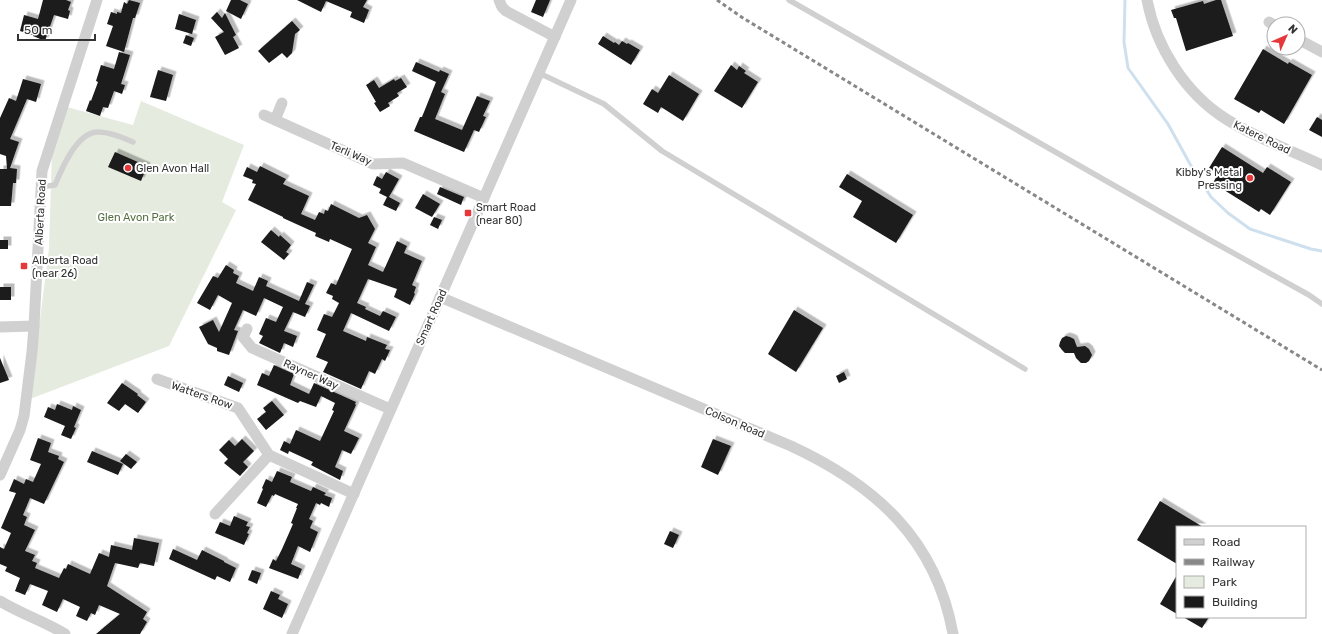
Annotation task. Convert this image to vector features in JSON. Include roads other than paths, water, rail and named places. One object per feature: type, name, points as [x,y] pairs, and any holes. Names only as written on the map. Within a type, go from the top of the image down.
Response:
[{"type":"street","name":"Alberta Road","points":[[0,474],[20,430],[24,416],[34,326],[42,171],[97,0]]},
{"type":"street","points":[[499,0],[502,7],[506,11],[555,37]]},
{"type":"street","name":"Smart Road","points":[[292,634],[571,0]]},
{"type":"street","name":"Katere Road","points":[[1147,0],[1162,46],[1188,86],[1207,104],[1225,118],[1251,133],[1322,165]]},
{"type":"street","points":[[1306,43],[1322,52]]},
{"type":"street","points":[[275,120],[282,103]]},
{"type":"street","name":"Terli Way","points":[[264,115],[373,164],[403,163],[484,198]]},
{"type":"street","name":"Colson Road","points":[[440,297],[791,446],[838,470],[863,487],[894,514],[912,536],[934,574],[945,600],[954,634]]},
{"type":"street","points":[[0,327],[34,326]]},
{"type":"street","name":"Rayner Way","points":[[247,329],[243,337],[252,348],[390,409]]},
{"type":"street","name":"Watters Row","points":[[157,379],[238,408],[269,455]]},
{"type":"street","points":[[214,514],[269,455],[354,494]]},
{"type":"street","points":[[0,602],[14,610],[51,625],[65,634]]},
{"type":"lane","points":[[789,0],[1309,295],[1322,304]]},
{"type":"lane","points":[[539,73],[604,104],[662,151],[1024,369]]},
{"type":"lane","points":[[41,187],[55,185],[63,165],[77,144],[88,135],[96,132],[110,133],[133,142]]},
{"type":"waterway","points":[[1125,0],[1124,42],[1128,68],[1168,124],[1190,164],[1211,197],[1228,213],[1250,229],[1311,249],[1322,251]]},
{"type":"railway","points":[[717,0],[743,18],[1322,370]]},
{"type":"place","name":"Glen Avon Hall","points":[[128,168]]},
{"type":"place","name":"Kibby's Metal Pressing","points":[[1250,178]]},
{"type":"place","name":"Smart Road (near 80)","points":[[468,213]]},
{"type":"place","name":"Alberta Road (near 26)","points":[[24,266]]},
{"type":"park label","name":"Glen Avon Park","points":[[136,217]]}]
